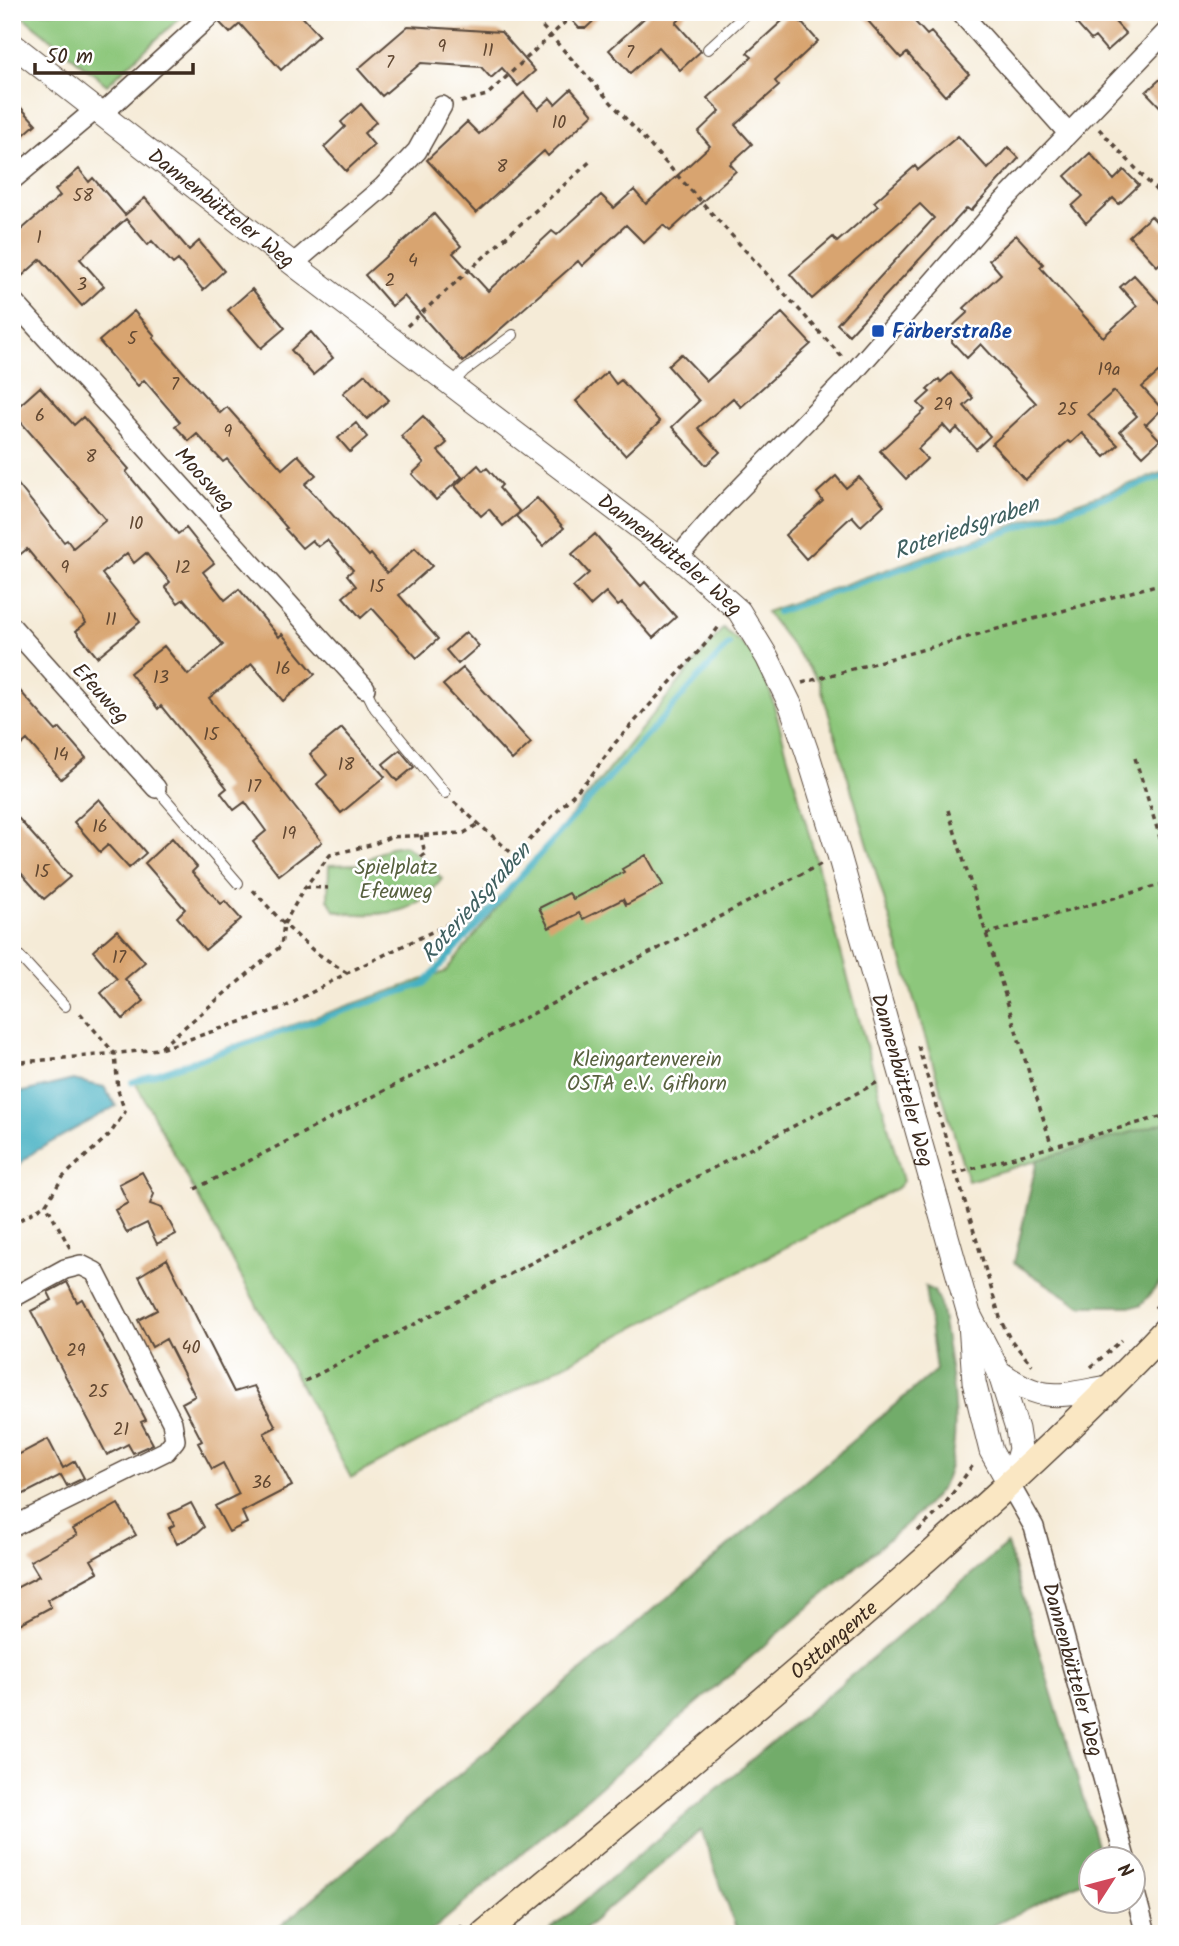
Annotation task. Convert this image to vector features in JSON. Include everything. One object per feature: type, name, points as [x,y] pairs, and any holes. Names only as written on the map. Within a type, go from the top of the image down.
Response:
[{"type":"main road","name":"Osttangente","points":[[473,1929],[809,1662],[1010,1485],[1112,1386],[1158,1322]]},
{"type":"street","points":[[12,180],[98,113],[214,12]]},
{"type":"street","points":[[960,12],[1068,133]]},
{"type":"street","points":[[678,557],[723,506],[855,371],[1001,204],[1167,31]]},
{"type":"street","name":"Dannenbütteler Weg","points":[[12,44],[293,264],[678,557],[739,611],[767,657],[791,706],[839,855],[969,1314],[974,1382],[991,1451],[1034,1527],[1121,1844]]},
{"type":"street","points":[[293,264],[383,187],[417,151],[442,106]]},
{"type":"street","name":"Moosweg","points":[[12,300],[365,688]]},
{"type":"street","name":"Efeuweg","points":[[12,627],[156,788]]},
{"type":"street","points":[[12,1298],[65,1269],[81,1265],[95,1272],[172,1422],[175,1440],[166,1451],[12,1527]]},
{"type":"street","name":"Dannenbütteler Weg","points":[[969,1314],[999,1372],[1017,1429],[1020,1449],[1010,1485]]},
{"type":"street","points":[[999,1372],[1023,1388],[1052,1396],[1112,1386]]},
{"type":"street","points":[[1140,1914],[1146,1934]]},
{"type":"lane","points":[[708,49],[748,12]]},
{"type":"lane","points":[[452,384],[464,371],[513,335]]},
{"type":"lane","points":[[365,688],[375,708],[445,793]]},
{"type":"lane","points":[[156,788],[238,883]]},
{"type":"lane","points":[[12,948],[65,1006]]},
{"type":"path","points":[[529,12],[855,371]]},
{"type":"path","points":[[442,106],[487,95],[576,12]]},
{"type":"path","points":[[1086,115],[1167,202]]},
{"type":"path","points":[[405,327],[593,159]]},
{"type":"path","points":[[803,683],[1167,582]]},
{"type":"path","points":[[12,1063],[160,1049],[285,1007],[347,973],[446,925],[470,907],[592,776],[615,743],[709,640],[723,621],[739,611]]},
{"type":"path","points":[[1135,758],[1167,860]]},
{"type":"path","points":[[445,793],[515,856]]},
{"type":"path","points":[[948,810],[1052,1147]]},
{"type":"path","points":[[160,1049],[281,946],[284,924],[305,887],[330,855],[374,844],[390,837],[464,833],[480,823]]},
{"type":"path","points":[[421,835],[425,854],[421,857]]},
{"type":"path","points":[[195,1189],[839,855]]},
{"type":"path","points":[[238,883],[248,884],[284,924],[315,952],[347,973]]},
{"type":"path","points":[[986,934],[1167,883]]},
{"type":"path","points":[[305,887],[328,888]]},
{"type":"path","points":[[12,1225],[46,1204],[63,1177],[110,1135],[125,1112],[118,1090],[115,1054],[77,1009],[65,1006]]},
{"type":"path","points":[[305,1381],[828,1107],[901,1073]]},
{"type":"path","points":[[964,1171],[1167,1115]]},
{"type":"path","points":[[46,1204],[81,1265]]},
{"type":"path","points":[[1158,1322],[1167,1295]]},
{"type":"path","points":[[1083,1373],[1126,1336]]},
{"type":"path","points":[[917,1533],[942,1507],[967,1470],[991,1451]]},
{"type":"path","points":[[452,1934],[473,1929]]},
{"type":"green space","points":[[17,12],[186,12],[107,85]]},
{"type":"green space","points":[[1167,471],[1167,1122],[968,1181],[819,681],[766,612]]},
{"type":"green space","name":"Kleingartenverein OSTA e.V. Gifhorn","points":[[723,628],[762,661],[903,1181],[897,1188],[351,1478],[134,1080],[445,972]]},
{"type":"green space","name":"Spielplatz Efeuweg","points":[[404,845],[428,863],[442,879],[428,894],[412,906],[385,913],[362,914],[334,910],[328,899],[329,865],[359,864],[390,847]]},
{"type":"green space","points":[[1167,1122],[1167,1275],[1140,1306],[1081,1306],[1014,1263],[1037,1160]]},
{"type":"green space","points":[[925,1287],[934,1291],[940,1304],[951,1374],[955,1427],[948,1473],[939,1491],[912,1519],[428,1934],[271,1934],[936,1370]]},
{"type":"green space","points":[[1007,1544],[1097,1844],[1078,1844],[1078,1883],[976,1934],[738,1934],[701,1830],[578,1934],[545,1934]]},
{"type":"water","points":[[73,1080],[104,1087],[116,1106],[34,1152],[12,1170],[12,1091],[23,1092]]},
{"type":"building","points":[[228,12],[298,12],[319,35],[281,70],[240,24],[230,33],[220,23]]},
{"type":"building","points":[[564,12],[603,12],[586,28],[579,28]]},
{"type":"building","points":[[651,12],[687,12],[676,23],[701,51],[680,70],[659,47],[630,73],[609,50]]},
{"type":"building","points":[[792,12],[818,41],[775,81],[779,86],[735,125],[752,144],[730,164],[736,171],[670,231],[663,225],[644,243],[626,225],[582,266],[578,261],[463,362],[404,296],[392,306],[365,275],[434,214],[461,246],[453,253],[488,291],[552,231],[557,235],[601,195],[614,208],[634,190],[646,204],[710,146],[698,132],[720,111],[707,98],[752,57],[747,53]]},
{"type":"building","points":[[860,12],[906,12],[927,35],[931,32],[969,74],[945,96],[907,53],[901,58]]},
{"type":"building","points":[[1066,12],[1106,12],[1126,34],[1107,51],[1095,37],[1091,40]]},
{"type":"building","points":[[408,26],[501,32],[535,71],[518,86],[502,68],[491,78],[481,67],[421,63],[382,96],[358,69]]},
{"type":"building","points":[[1167,73],[1167,114],[1146,92]]},
{"type":"building","points":[[571,89],[593,114],[548,156],[544,151],[476,213],[427,160],[467,122],[479,134],[524,93],[538,109],[550,98],[555,104]]},
{"type":"building","points":[[12,98],[36,124],[12,145]]},
{"type":"building","points":[[361,104],[376,122],[364,133],[374,145],[346,171],[324,147],[345,127],[341,122]]},
{"type":"building","points":[[958,136],[988,169],[1008,147],[1019,158],[971,211],[967,208],[849,335],[837,324],[934,218],[920,204],[812,299],[790,274],[833,237],[837,242],[878,206],[874,202],[915,166],[918,170]]},
{"type":"building","points":[[1090,153],[1114,180],[1124,170],[1139,185],[1119,204],[1113,198],[1086,223],[1072,206],[1083,196],[1065,176]]},
{"type":"building","points":[[79,169],[89,182],[93,178],[125,215],[145,198],[189,250],[199,241],[224,271],[203,290],[178,260],[173,264],[152,241],[148,245],[126,219],[80,259],[104,286],[82,306],[41,259],[22,276],[12,264],[21,254],[12,244],[12,238],[60,196],[55,190]]},
{"type":"building","points":[[1151,216],[1167,233],[1167,257],[1157,266],[1129,236]]},
{"type":"building","points":[[1016,235],[1043,264],[1040,267],[1103,337],[1137,306],[1120,287],[1134,275],[1167,311],[1167,365],[1142,387],[1162,409],[1146,425],[1144,423],[1160,440],[1143,456],[1120,431],[1137,416],[1114,391],[1088,414],[1118,445],[1105,457],[1082,433],[1071,443],[1068,441],[1025,480],[992,444],[1036,403],[981,344],[967,358],[952,342],[954,325],[968,312],[964,308],[1001,274],[989,260]]},
{"type":"building","points":[[252,289],[285,328],[261,348],[228,310]]},
{"type":"building","points":[[134,311],[155,336],[153,338],[220,413],[227,407],[282,469],[298,455],[316,475],[305,484],[387,573],[415,548],[432,566],[399,595],[438,639],[417,658],[372,608],[361,618],[343,597],[356,586],[347,575],[353,570],[327,540],[318,547],[312,540],[302,548],[227,459],[223,462],[197,434],[189,441],[175,426],[180,422],[144,380],[138,386],[99,341]]},
{"type":"building","points":[[782,313],[811,344],[741,407],[733,398],[698,428],[720,452],[706,465],[672,427],[699,401],[668,366],[681,354],[707,381]]},
{"type":"building","points":[[311,332],[333,358],[313,375],[291,350]]},
{"type":"building","points":[[607,372],[616,384],[621,380],[660,422],[625,455],[576,401]]},
{"type":"building","points":[[951,373],[973,398],[964,406],[990,436],[976,449],[957,428],[951,434],[943,425],[918,449],[927,459],[906,479],[880,451],[925,410],[918,403],[930,392],[927,390]]},
{"type":"building","points":[[365,374],[389,400],[367,419],[343,393]]},
{"type":"building","points":[[40,387],[74,425],[83,417],[129,469],[126,472],[178,534],[186,528],[214,563],[203,572],[225,600],[239,589],[279,637],[282,634],[315,674],[283,701],[252,664],[209,698],[322,842],[279,875],[253,842],[266,831],[245,802],[234,810],[221,793],[227,788],[161,706],[158,709],[130,673],[164,646],[188,675],[223,645],[184,599],[178,603],[165,587],[170,582],[146,553],[134,563],[127,553],[102,574],[140,622],[97,657],[76,631],[86,623],[82,616],[27,549],[12,561],[12,477],[64,542],[67,540],[73,548],[106,520],[12,412]]},
{"type":"building","points":[[423,416],[447,443],[438,451],[462,477],[436,500],[412,474],[424,463],[401,436]]},
{"type":"building","points":[[356,423],[367,437],[350,452],[338,438]]},
{"type":"building","points":[[478,465],[483,471],[487,468],[502,485],[499,488],[520,512],[503,526],[489,509],[481,516],[455,486]]},
{"type":"building","points":[[836,476],[846,488],[859,477],[884,505],[861,526],[852,516],[806,559],[785,535],[823,501],[817,493]]},
{"type":"building","points":[[537,498],[564,528],[543,546],[516,516]]},
{"type":"building","points":[[595,534],[641,586],[645,582],[676,617],[653,638],[622,603],[618,606],[606,592],[590,606],[573,587],[589,573],[572,554]]},
{"type":"building","points":[[466,632],[479,646],[458,664],[446,650]]},
{"type":"building","points":[[463,668],[531,743],[512,760],[443,685]]},
{"type":"building","points":[[12,682],[56,731],[60,728],[86,758],[61,779],[27,740],[12,753]]},
{"type":"building","points":[[342,728],[385,777],[341,813],[317,784],[327,775],[310,754]]},
{"type":"building","points":[[400,750],[414,767],[397,781],[383,764]]},
{"type":"building","points":[[99,799],[146,853],[129,868],[108,845],[100,852],[74,822]]},
{"type":"building","points":[[12,811],[70,877],[44,899],[12,863]]},
{"type":"building","points":[[172,838],[197,867],[192,872],[221,904],[225,901],[241,919],[205,950],[177,917],[185,909],[145,863]]},
{"type":"building","points":[[646,855],[663,885],[626,905],[623,899],[583,919],[579,913],[549,928],[539,908],[569,893],[573,899],[624,872],[622,869]]},
{"type":"building","points":[[117,930],[145,962],[125,979],[144,1001],[123,1019],[101,993],[117,979],[93,951]]},
{"type":"building","points":[[142,1172],[154,1194],[150,1204],[162,1208],[176,1234],[157,1244],[147,1223],[127,1233],[115,1210],[128,1203],[119,1184]]},
{"type":"building","points":[[167,1259],[234,1392],[254,1386],[276,1427],[264,1433],[292,1486],[242,1512],[247,1523],[229,1532],[215,1506],[239,1494],[223,1463],[212,1469],[198,1443],[202,1441],[182,1403],[195,1396],[166,1339],[152,1347],[138,1320],[157,1310],[139,1276]]},
{"type":"building","points":[[67,1282],[77,1302],[82,1299],[146,1420],[141,1422],[153,1444],[133,1453],[128,1444],[107,1455],[31,1311],[52,1300],[48,1292]]},
{"type":"building","points":[[48,1439],[63,1468],[75,1461],[84,1478],[67,1486],[61,1475],[12,1500],[12,1458]]},
{"type":"building","points":[[191,1503],[204,1527],[177,1544],[169,1528],[174,1525],[169,1514]]},
{"type":"building","points":[[118,1504],[136,1535],[91,1560],[98,1572],[47,1600],[51,1607],[12,1628],[12,1590],[39,1576],[30,1561],[77,1535],[73,1529]]},
{"type":"waterway","name":"Roteriedsgraben","points":[[778,612],[1167,475]]},
{"type":"waterway","name":"Roteriedsgraben","points":[[132,1082],[424,984],[729,644]]},
{"type":"place","name":"Färberstraße","points":[[878,331]]}]
